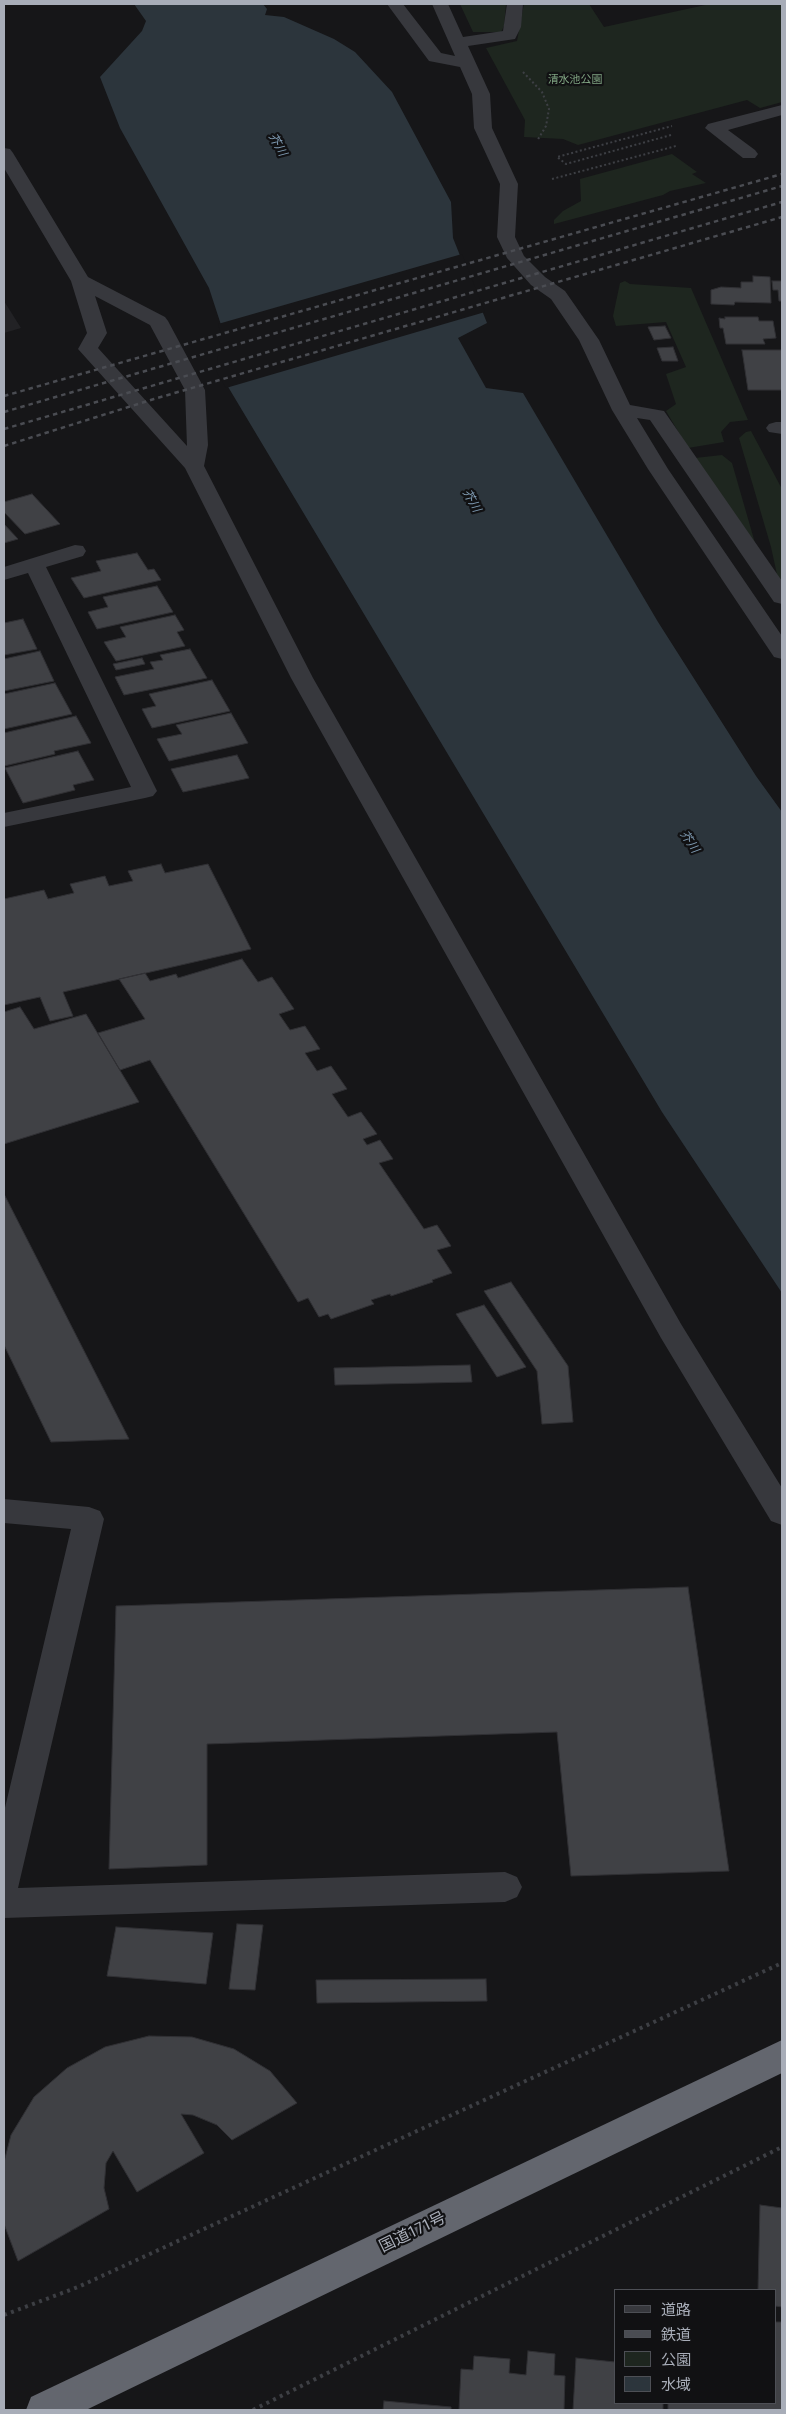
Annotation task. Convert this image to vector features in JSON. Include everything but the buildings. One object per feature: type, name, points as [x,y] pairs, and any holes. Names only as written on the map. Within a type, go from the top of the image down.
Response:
[{"type":"highway","name":"国道171号","points":[[45,2410],[782,2056]]},
{"type":"street","points":[[395,4],[435,57],[468,63]]},
{"type":"street","points":[[440,4],[481,94],[483,128],[509,184],[506,237],[516,258],[538,282],[558,295],[589,340],[622,410],[658,469],[782,652]]},
{"type":"street","points":[[457,43],[509,35],[513,27],[515,4]]},
{"type":"street","points":[[714,128],[782,110]]},
{"type":"street","points":[[714,128],[749,154]]},
{"type":"street","points":[[4,153],[81,281],[97,333],[88,349],[194,466],[302,678],[454,949],[671,1332],[782,1513]]},
{"type":"street","points":[[81,281],[158,321],[196,390],[198,445],[194,466]]},
{"type":"street","points":[[622,410],[657,415],[782,597]]},
{"type":"street","points":[[4,574],[75,551]]},
{"type":"street","points":[[4,820],[144,791],[34,564]]},
{"type":"street","points":[[4,1512],[89,1518],[4,1881]]},
{"type":"street","points":[[4,1903],[505,1888]]},
{"type":"path","points":[[680,133],[566,164],[557,157],[699,118],[714,128]]},
{"type":"path","points":[[552,180],[682,144]]},
{"type":"path","points":[[4,2315],[78,2287],[782,1963]]},
{"type":"path","points":[[253,2410],[782,2147]]},
{"type":"shaded area","points":[[4,301],[21,328],[4,333]]},
{"type":"green space","points":[[460,4],[506,4],[504,26],[501,32],[473,32]]},
{"type":"green space","name":"清水池公園","points":[[524,4],[589,4],[604,27],[710,4],[782,4],[782,102],[760,108],[747,100],[578,145],[563,139],[524,137],[525,120],[486,48],[517,41]]},
{"type":"green space","points":[[672,154],[697,172],[692,174],[706,183],[670,191],[663,195],[554,224],[554,220],[563,211],[581,201],[580,179]]},
{"type":"green space","points":[[625,281],[630,284],[691,288],[748,420],[730,422],[721,432],[724,442],[688,448],[666,411],[676,404],[666,374],[686,367],[666,322],[616,326],[613,316],[620,283]]},
{"type":"green space","points":[[751,431],[782,489],[782,585],[778,579],[771,547],[739,438],[746,432]]},
{"type":"green space","points":[[722,455],[732,463],[755,543],[695,458]]},
{"type":"water","name":"芥川","points":[[134,4],[263,4],[267,9],[265,15],[284,17],[334,39],[355,52],[392,92],[451,202],[453,238],[487,323],[458,338],[486,388],[523,393],[658,622],[756,776],[782,812],[782,1293],[662,1112],[218,370],[224,334],[209,288],[120,128],[100,77],[142,31],[146,21]]},
{"type":"pier","points":[[462,254],[485,312],[226,388],[216,371],[221,334],[218,324]]},
{"type":"railway","points":[[4,396],[782,174]]},
{"type":"railway","points":[[4,412],[782,186]]},
{"type":"railway","points":[[4,429],[782,202]]},
{"type":"railway","points":[[4,446],[154,399],[782,217]]}]
